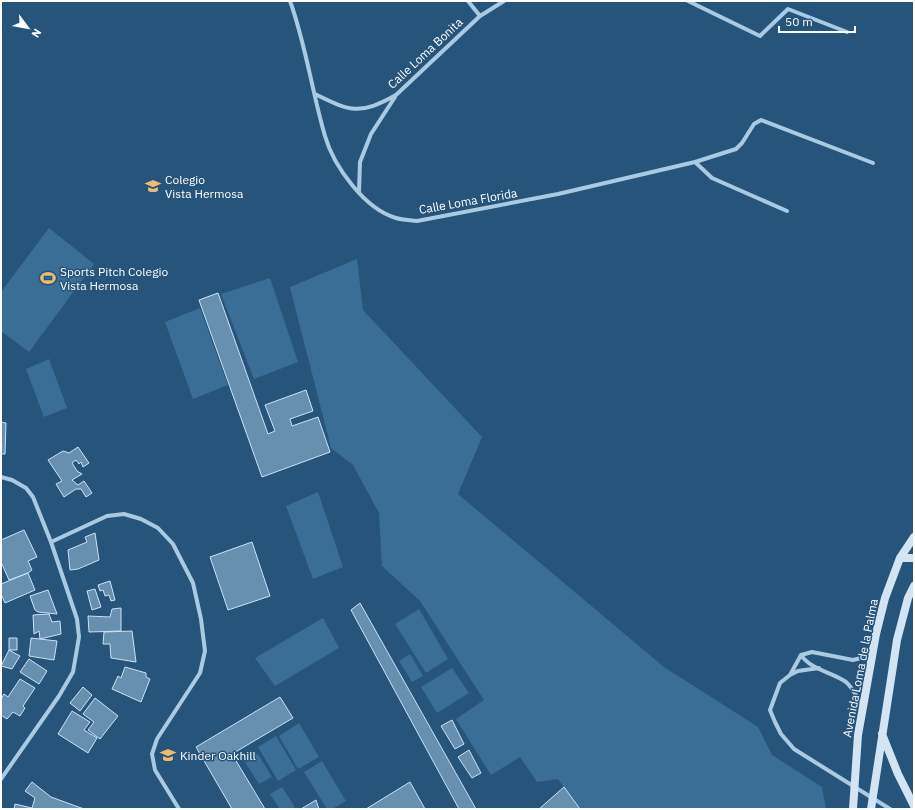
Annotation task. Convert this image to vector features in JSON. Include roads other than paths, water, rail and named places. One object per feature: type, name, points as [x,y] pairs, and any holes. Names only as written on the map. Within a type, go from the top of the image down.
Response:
[{"type":"main road","name":"Avenida Loma de la Palma","points":[[852,809],[858,734],[874,647],[885,598],[900,558],[914,537]]},
{"type":"main road","points":[[900,558],[914,558]]},
{"type":"main road","points":[[871,809],[897,640],[908,598],[914,586]]},
{"type":"main road","points":[[882,734],[898,774],[914,806]]},
{"type":"street","name":"Calle Loma Florida","points":[[290,1],[298,23],[325,137],[338,163],[359,192],[379,210],[397,219],[417,221],[558,194],[695,162],[736,149],[742,143],[754,124],[761,120],[872,163]]},
{"type":"street","points":[[468,1],[480,16]]},
{"type":"street","name":"Calle Loma Bonita","points":[[315,94],[339,106],[353,110],[366,109],[396,95],[480,16],[504,1]]},
{"type":"street","points":[[688,1],[760,36],[788,9],[847,32]]},
{"type":"street","points":[[359,192],[360,162],[371,134],[396,95]]},
{"type":"street","points":[[695,162],[712,178],[787,211]]},
{"type":"street","points":[[1,477],[12,480],[26,488],[33,498],[51,542],[77,619],[79,637],[73,672],[59,696],[1,778]]},
{"type":"street","points":[[51,542],[107,516],[124,514],[141,519],[158,528],[173,544],[193,583],[201,619],[205,651],[200,673],[157,739],[152,754],[155,770],[179,809]]},
{"type":"street","points":[[790,675],[801,655],[812,652],[853,660],[861,658],[874,647]]},
{"type":"street","points":[[801,655],[804,660],[846,682],[863,707]]},
{"type":"street","points":[[819,668],[805,669],[790,675],[780,683],[770,710],[774,722],[781,734],[794,749],[890,809]]},
{"type":"place","name":"Colegio Vista Hermosa","points":[[153,186]]},
{"type":"place","name":"Sports Pitch Colegio Vista Hermosa","points":[[48,278]]},
{"type":"place","name":"Kinder Oakhill","points":[[168,755]]}]
